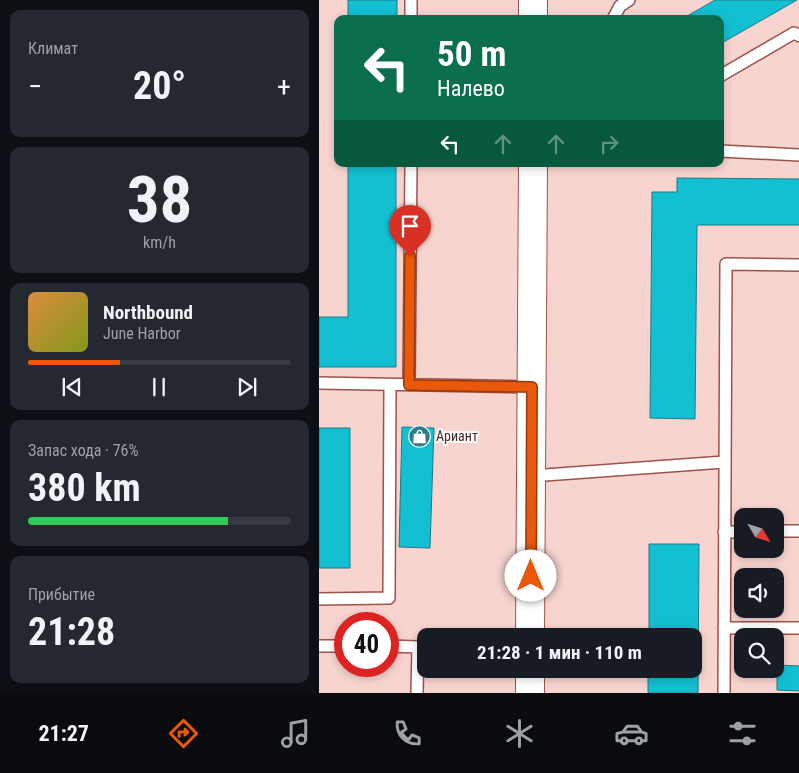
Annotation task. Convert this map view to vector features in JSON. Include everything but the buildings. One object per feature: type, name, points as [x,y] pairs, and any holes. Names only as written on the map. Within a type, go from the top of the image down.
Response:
[{"type":"street","points":[[533,0],[533,15]]},
{"type":"street","points":[[530,628],[533,167]]},
{"type":"street","points":[[530,678],[530,693]]},
{"type":"lane","points":[[411,0],[411,15]]},
{"type":"lane","points":[[615,15],[620,6],[629,0]]},
{"type":"lane","points":[[724,74],[794,32],[799,36]]},
{"type":"lane","points":[[724,151],[799,154]]},
{"type":"lane","points":[[409,385],[411,167]]},
{"type":"lane","points":[[724,693],[726,264],[799,265]]},
{"type":"lane","points":[[319,383],[532,387]]},
{"type":"lane","points":[[319,599],[389,598],[390,385]]},
{"type":"lane","points":[[531,476],[724,462]]},
{"type":"lane","points":[[784,531],[799,531]]},
{"type":"lane","points":[[724,532],[734,532]]},
{"type":"lane","points":[[724,628],[799,628]]},
{"type":"lane","points":[[319,646],[334,646]]},
{"type":"lane","points":[[399,646],[418,647],[417,693]]},
{"type":"place","name":"Ариант","points":[[420,436]]},
{"type":"route","points":[[410,256],[409,385],[532,387],[531,576]]}]
